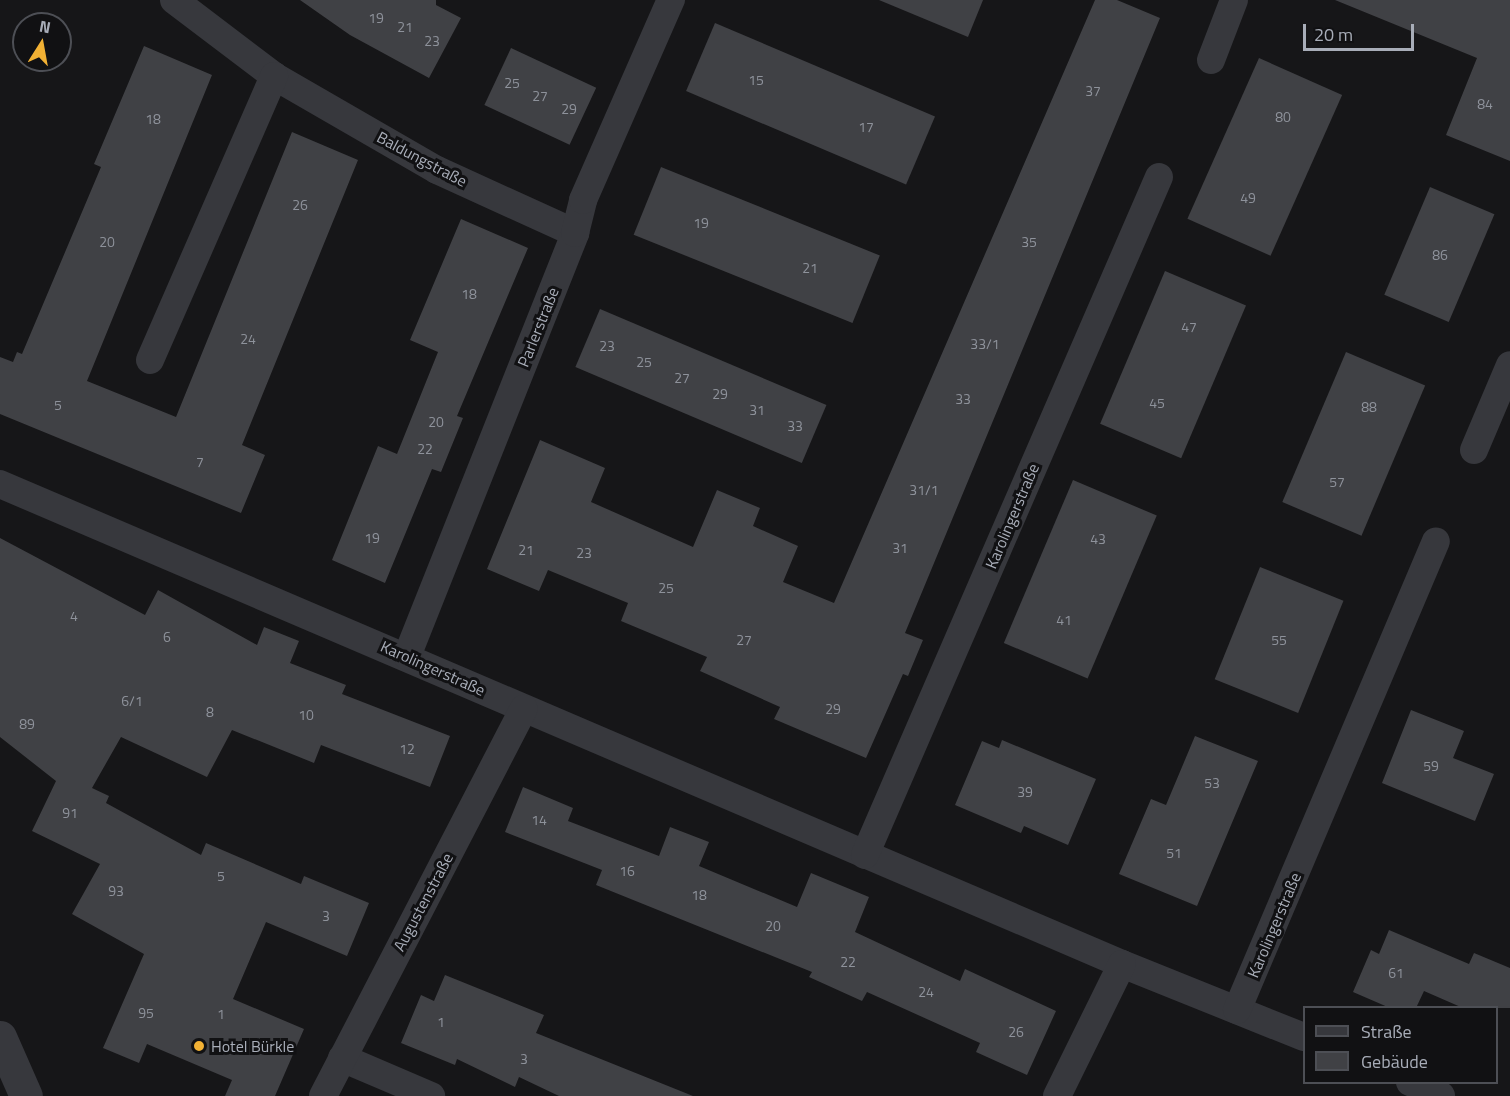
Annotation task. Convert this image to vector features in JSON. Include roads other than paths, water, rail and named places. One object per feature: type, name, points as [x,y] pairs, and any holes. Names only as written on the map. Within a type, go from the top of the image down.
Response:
[{"type":"street","name":"Baldungstraße","points":[[174,0],[274,76],[437,170],[575,233]]},
{"type":"street","name":"Parlerstraße","points":[[406,656],[575,233],[584,200],[671,0]]},
{"type":"street","points":[[1211,60],[1234,0]]},
{"type":"street","points":[[150,360],[274,76]]},
{"type":"street","name":"Karolingerstraße","points":[[865,855],[1159,177]]},
{"type":"street","points":[[1474,450],[1510,365]]},
{"type":"street","name":"Karolingerstraße","points":[[0,484],[1122,964],[1303,1036]]},
{"type":"street","name":"Karolingerstraße","points":[[1238,1010],[1436,541]]},
{"type":"street","name":"Augustenstraße","points":[[323,1096],[524,709]]},
{"type":"street","points":[[1057,1096],[1122,964]]},
{"type":"street","points":[[0,1037],[13,1078]]},
{"type":"street","points":[[342,1058],[431,1096]]},
{"type":"street","points":[[1412,1084],[1441,1096]]},
{"type":"place","name":"Hotel Bürkle","points":[[199,1046]]}]
